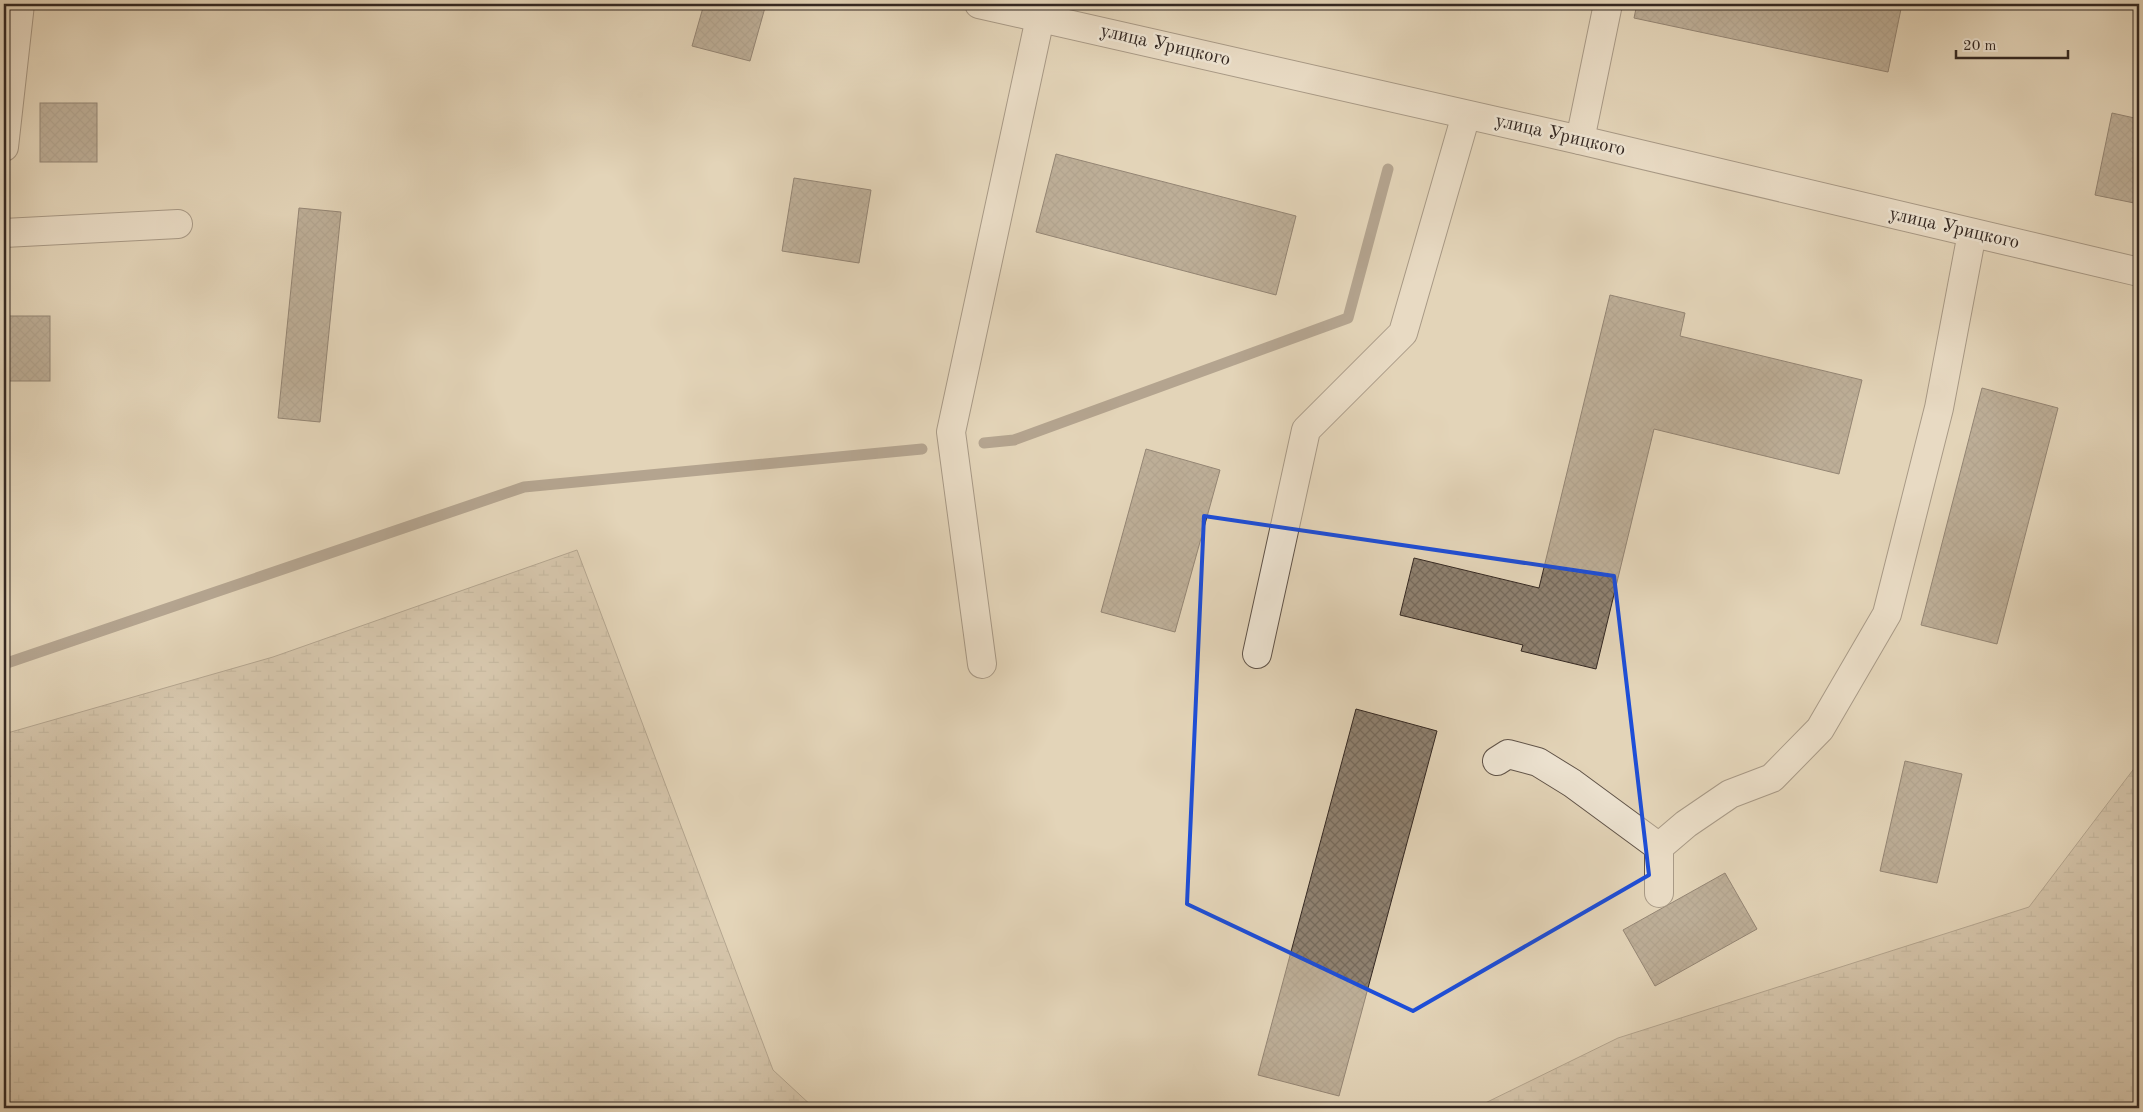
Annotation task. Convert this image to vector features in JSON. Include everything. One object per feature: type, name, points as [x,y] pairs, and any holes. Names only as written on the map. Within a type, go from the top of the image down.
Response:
[{"type":"street","points":[[4,148],[20,4]]},
{"type":"street","name":"улица Урицкого","points":[[979,4],[1580,140],[2139,272]]},
{"type":"street","points":[[1580,140],[1608,4]]},
{"type":"street","points":[[982,664],[951,432],[1040,18]]},
{"type":"street","points":[[1257,654],[1306,430],[1403,333],[1466,115]]},
{"type":"street","points":[[4,234],[178,224]]},
{"type":"street","points":[[1659,846],[1686,824],[1730,794],[1772,778],[1820,729],[1887,614],[1939,408],[1972,233]]},
{"type":"street","points":[[1497,761],[1508,754],[1538,762],[1572,783],[1659,846]]},
{"type":"street","points":[[1659,846],[1659,893]]},
{"type":"highlighted area","points":[[1204,516],[1614,576],[1649,875],[1413,1011],[1187,904]]},
{"type":"green space","points":[[577,550],[773,1070],[814,1108],[4,1108],[4,734],[273,657]]},
{"type":"green space","points":[[2139,762],[2139,1108],[1475,1108],[1618,1038],[2029,907]]},
{"type":"building","points":[[704,4],[766,4],[750,61],[692,46]]},
{"type":"building","points":[[1637,4],[1902,4],[1888,72],[1634,18]]},
{"type":"building","points":[[40,103],[97,103],[97,162],[40,162]]},
{"type":"building","points":[[2112,113],[2139,119],[2139,204],[2095,195]]},
{"type":"building","points":[[1056,154],[1296,216],[1276,295],[1036,232]]},
{"type":"building","points":[[794,178],[871,190],[859,263],[782,251]]},
{"type":"building","points":[[299,208],[341,212],[320,422],[278,418]]},
{"type":"building","points":[[1610,295],[1685,313],[1680,336],[1862,380],[1839,474],[1654,429],[1596,669],[1521,651],[1523,645],[1400,615],[1414,558],[1539,588]]},
{"type":"building","points":[[4,316],[50,316],[50,381],[4,381]]},
{"type":"building","points":[[1982,388],[2058,408],[1997,644],[1921,625]]},
{"type":"building","points":[[1146,449],[1220,470],[1175,632],[1101,612]]},
{"type":"building","points":[[1356,709],[1437,731],[1339,1096],[1258,1075]]},
{"type":"building","points":[[1905,761],[1962,774],[1937,883],[1880,871]]},
{"type":"building","points":[[1725,873],[1757,929],[1655,986],[1623,930]]},
{"type":"waterway","points":[[984,443],[1014,440],[1348,318],[1388,169]]},
{"type":"waterway","points":[[4,664],[524,487],[922,449]]}]
